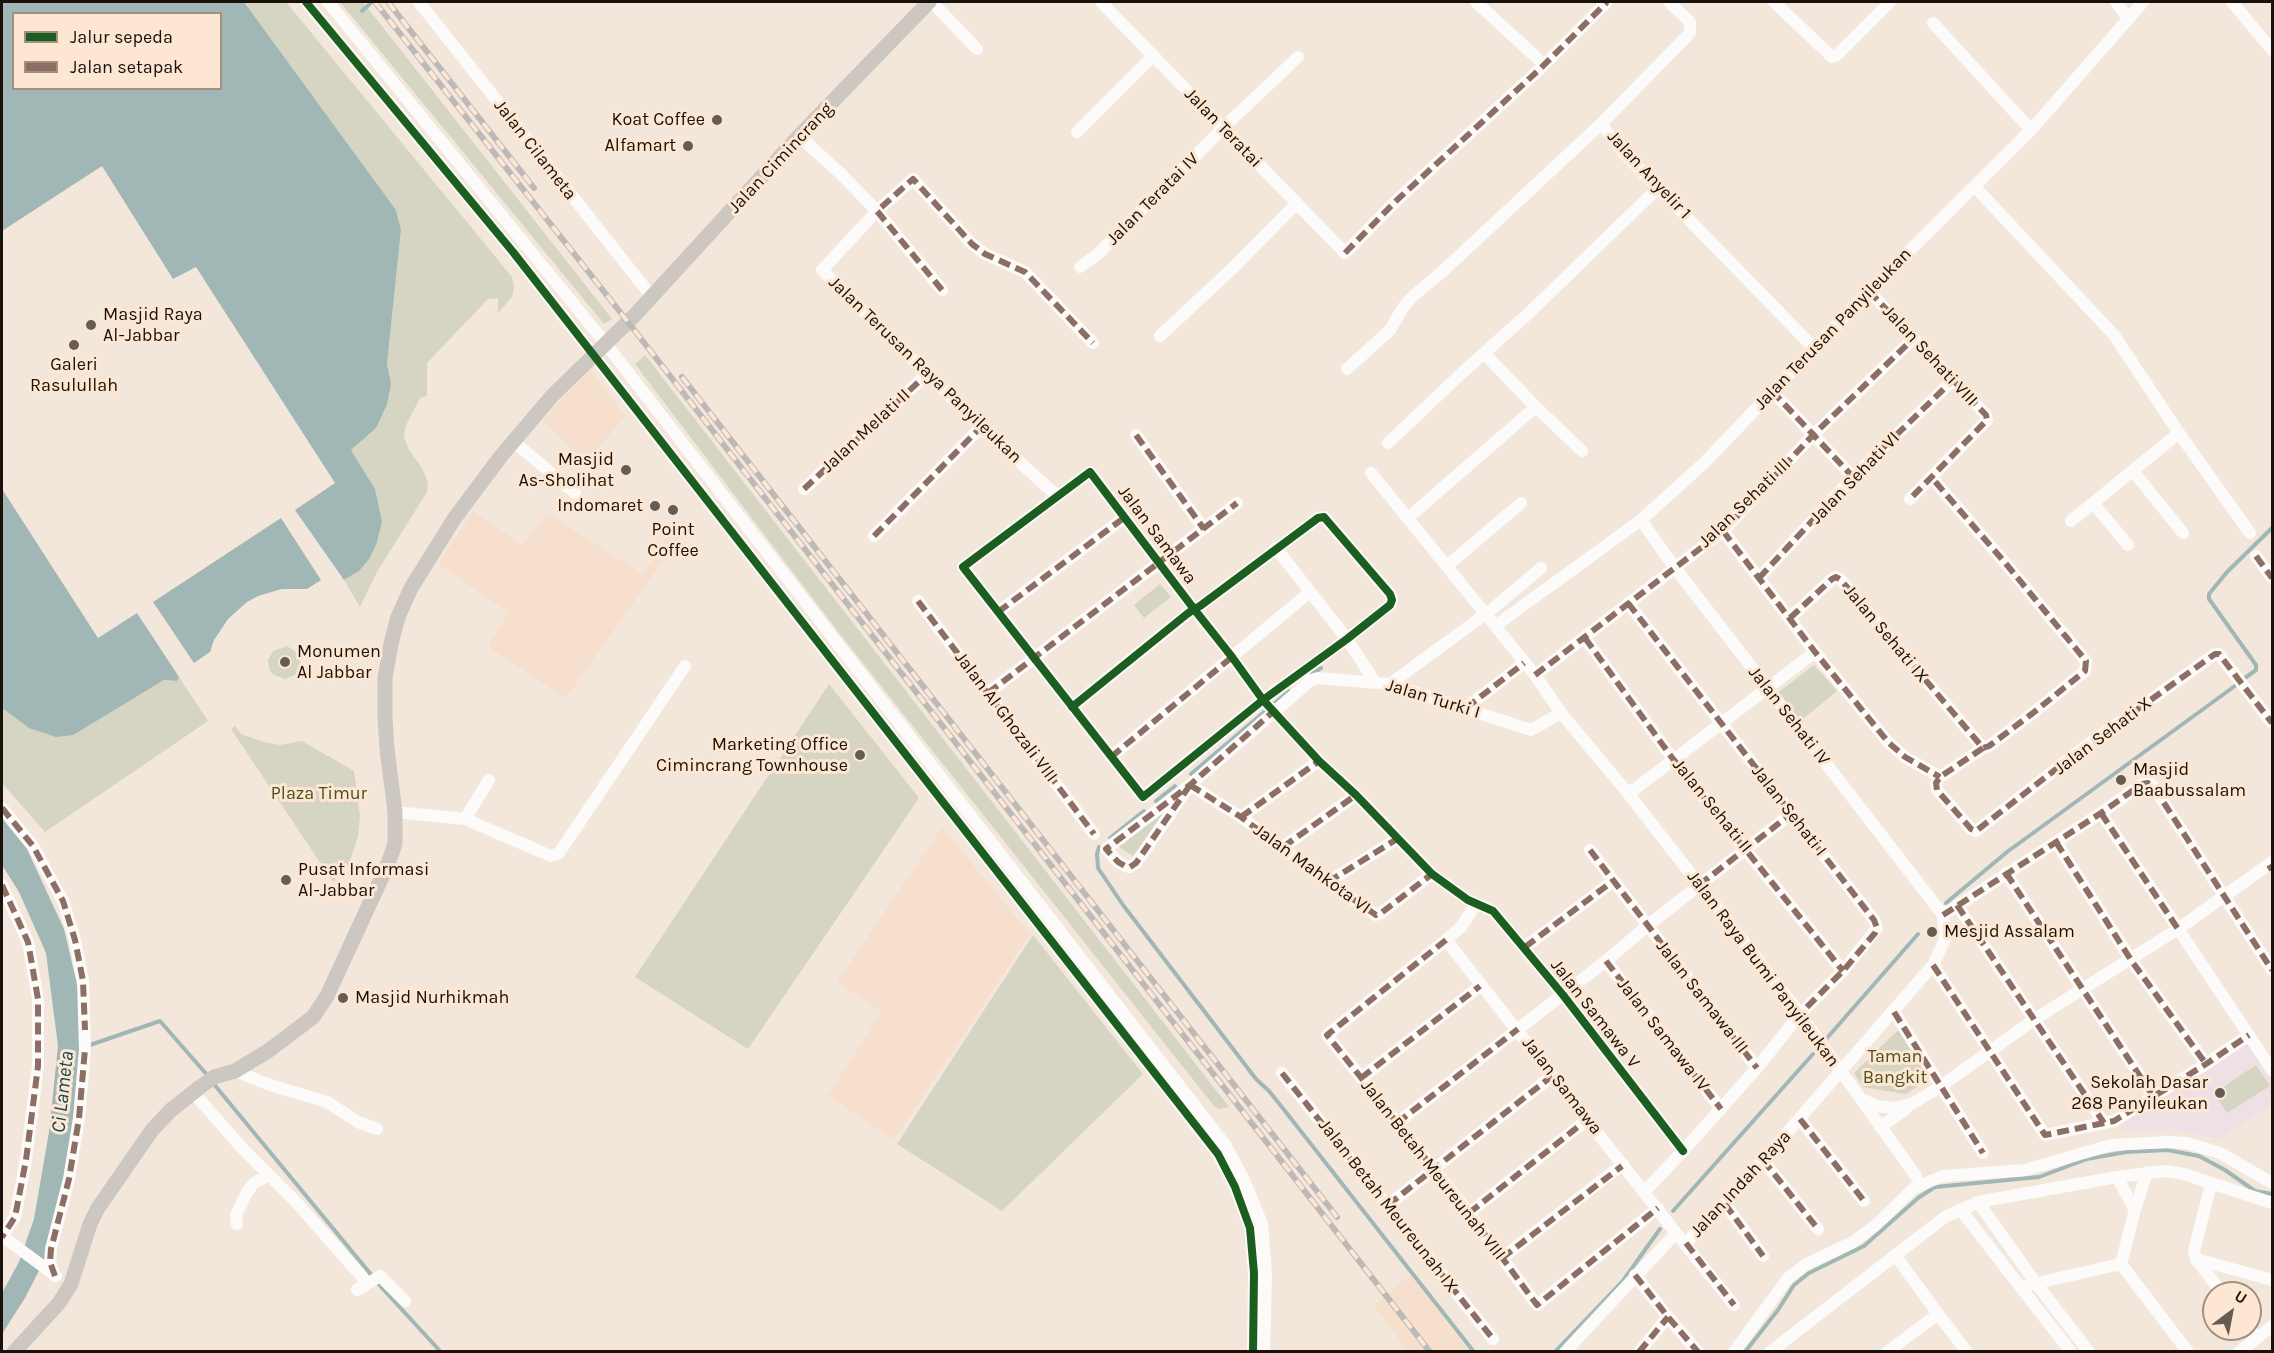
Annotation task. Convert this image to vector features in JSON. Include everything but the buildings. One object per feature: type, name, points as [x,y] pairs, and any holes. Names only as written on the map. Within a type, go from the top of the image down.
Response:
[{"type":"main road","name":"Jalan Cimincrang","points":[[14,1352],[59,1303],[71,1284],[90,1224],[98,1208],[152,1130],[171,1110],[196,1090],[214,1077],[235,1071],[268,1052],[313,1017],[321,1007],[388,864],[395,844],[395,812],[387,749],[386,678],[398,617],[425,563],[457,515],[513,441],[552,396],[634,316],[799,136],[930,2]]},
{"type":"street","points":[[306,2],[513,252],[1218,1154],[1235,1187],[1250,1228],[1254,1273],[1253,1352]]},
{"type":"street","points":[[328,2],[606,344],[1227,1146],[1262,1224],[1266,1274],[1264,1352]]},
{"type":"street","name":"Jalan Cilameta","points":[[419,2],[652,297]]},
{"type":"street","points":[[930,2],[977,49]]},
{"type":"street","name":"Jalan Teratai","points":[[1101,2],[1345,253],[1397,200],[1541,68],[1607,2]]},
{"type":"street","points":[[1476,2],[1537,58]]},
{"type":"street","name":"Jalan Anyelir 1","points":[[1669,2],[1690,22],[1690,33],[1601,124],[1624,153],[1814,348]]},
{"type":"street","points":[[1774,2],[1814,43],[1832,57],[1837,56],[1890,2]]},
{"type":"street","points":[[2116,2],[2128,18]]},
{"type":"street","name":"Jalan Terusan Panyileukan","points":[[1495,626],[1642,523],[1704,463],[1869,291],[2031,130],[2143,2]]},
{"type":"street","points":[[2234,2],[2272,50]]},
{"type":"street","points":[[1933,23],[2031,130]]},
{"type":"street","points":[[1077,132],[1153,56]]},
{"type":"street","name":"Jalan Teratai IV","points":[[1080,267],[1098,254],[1223,128],[1298,57]]},
{"type":"street","points":[[1347,369],[1390,330],[1401,309],[1412,297],[1443,272],[1601,124]]},
{"type":"street","points":[[799,136],[877,211],[942,290]]},
{"type":"street","points":[[877,211],[913,179],[972,244],[985,255],[1025,272],[1093,343]]},
{"type":"street","points":[[1388,443],[1530,312],[1659,187]]},
{"type":"street","points":[[1976,187],[2114,335],[2179,433],[2250,533]]},
{"type":"street","points":[[1160,336],[1235,266],[1297,203]]},
{"type":"street","name":"Jalan Terusan Raya Panyileukan","points":[[877,211],[822,270],[981,427],[1057,496]]},
{"type":"street","name":"Jalan Sehati VIII","points":[[1869,291],[1986,415],[1987,420],[1910,499]]},
{"type":"street","name":"Jalan Sehati III","points":[[1535,675],[1723,531],[1814,434],[1914,338]]},
{"type":"street","points":[[1484,353],[1582,451]]},
{"type":"street","name":"Jalan Melati II","points":[[804,489],[927,374]]},
{"type":"street","name":"Jalan Sehati VI","points":[[1759,578],[1853,477],[1953,380]]},
{"type":"street","points":[[1772,391],[1853,477]]},
{"type":"street","points":[[1408,518],[1531,411]]},
{"type":"street","points":[[874,536],[981,427]]},
{"type":"street","points":[[2071,521],[2179,433]]},
{"type":"street","points":[[1136,435],[1204,529]]},
{"type":"street","points":[[513,441],[575,493]]},
{"type":"street","points":[[2133,471],[2183,533]]},
{"type":"street","name":"Jalan Samawa","points":[[1057,496],[1090,472],[1269,706],[1319,761],[1356,795],[1432,874],[1476,904]]},
{"type":"street","name":"Jalan Raya Bumi Panyileukan","points":[[1371,473],[1535,675],[1561,713],[1627,792],[1800,1014],[1916,1176]]},
{"type":"street","points":[[1723,531],[1815,652],[1888,742],[1905,757],[1940,777],[1989,746],[2052,698],[2085,671],[2087,666],[2007,565],[1932,478]]},
{"type":"street","points":[[1057,496],[963,567],[1143,797],[1269,706]]},
{"type":"street","points":[[988,693],[1237,503]]},
{"type":"street","points":[[1447,566],[1521,503]]},
{"type":"street","points":[[2093,503],[2128,545]]},
{"type":"street","points":[[999,612],[1125,517]]},
{"type":"street","points":[[1072,707],[1194,609],[1318,518],[1324,517],[1390,594],[1392,600],[1390,605],[1269,706],[1190,785],[1106,849],[1125,866],[1130,867],[1136,863],[1190,785]]},
{"type":"street","name":"Jalan Sehati IV","points":[[1642,523],[1940,910]]},
{"type":"street","points":[[1276,548],[1347,639],[1375,682]]},
{"type":"street","points":[[2256,556],[2272,578]]},
{"type":"street","points":[[1390,684],[1486,614],[1541,568]]},
{"type":"street","name":"Jalan Sehati IX","points":[[1790,618],[1832,579],[1841,580],[1951,713],[1983,748]]},
{"type":"street","points":[[1111,757],[1310,592]]},
{"type":"street","name":"Jalan Al Ghozali VIII","points":[[918,601],[1094,834]]},
{"type":"street","name":"Jalan Sehati I","points":[[1628,603],[1874,920],[1877,928],[1843,971],[1800,1014],[1757,1068],[1645,1191]]},
{"type":"street","name":"Jalan Sehati II","points":[[1585,638],[1673,759],[1843,971]]},
{"type":"street","points":[[1627,792],[1635,789],[1815,652]]},
{"type":"street","name":"Jalan Sehati X","points":[[1940,777],[1936,783],[1937,790],[1971,830],[1981,829],[2086,746],[2218,653],[2272,723]]},
{"type":"street","points":[[1466,708],[1524,663]]},
{"type":"street","points":[[395,812],[465,819],[551,855],[559,853],[685,666]]},
{"type":"street","name":"Jalan Turki I","points":[[1269,706],[1318,678],[1390,684],[1531,730],[1561,713]]},
{"type":"street","points":[[1241,817],[1319,761]]},
{"type":"street","points":[[465,819],[489,780]]},
{"type":"street","points":[[1940,910],[1957,905],[2101,813],[2142,784],[2148,783],[2153,786],[2272,970]]},
{"type":"street","name":"Jalan Mahkota VI","points":[[1190,785],[1241,817],[1376,915],[1432,874]]},
{"type":"street","points":[[1283,847],[1356,795]]},
{"type":"street","points":[[2,808],[33,846],[63,901],[75,940],[83,981],[85,1049],[79,1118],[69,1179],[51,1250],[50,1273]]},
{"type":"street","points":[[2101,813],[2272,1070]]},
{"type":"street","points":[[1397,1123],[1791,814]]},
{"type":"street","points":[[1328,882],[1397,839]]},
{"type":"street","points":[[2056,842],[2131,960],[2206,1064]]},
{"type":"street","points":[[1525,947],[1611,878],[1590,850]]},
{"type":"street","points":[[1880,1127],[2035,1019],[2131,960],[2271,866]]},
{"type":"street","points":[[2006,873],[2152,1096]]},
{"type":"street","name":"Jalan Samawa III","points":[[1611,878],[1757,1068]]},
{"type":"street","points":[[2,885],[28,942],[38,999],[38,1055],[21,1185],[15,1217],[3,1238],[50,1273],[71,1284]]},
{"type":"street","points":[[1446,940],[1461,927],[1476,904]]},
{"type":"street","name":"Jalan Samawa V","points":[[1476,904],[1493,911],[1525,947],[1683,1151]]},
{"type":"street","points":[[1957,905],[2104,1124]]},
{"type":"street","name":"Jalan Indah Raya","points":[[1565,1352],[1676,1233],[1686,1243],[1725,1204],[1894,1012],[1933,965],[1945,939],[1940,910]]},
{"type":"street","name":"Jalan Samawa","points":[[1446,940],[1676,1233]]},
{"type":"street","name":"Jalan Betah Meureunah VIII","points":[[1446,940],[1327,1035],[1469,1213],[1537,1305],[1660,1211]]},
{"type":"street","points":[[1061,953],[1071,945]]},
{"type":"street","name":"Jalan Samawa IV","points":[[1606,961],[1721,1109]]},
{"type":"street","points":[[1933,965],[2045,1135],[2114,1121],[2249,1035]]},
{"type":"street","points":[[1361,1078],[1480,986]]},
{"type":"street","points":[[1894,1012],[1983,1153]]},
{"type":"street","points":[[235,1071],[270,1085],[327,1102],[358,1122],[377,1129]]},
{"type":"street","name":"Jalan Betah Meureunah IX","points":[[1282,1073],[1492,1339]]},
{"type":"street","points":[[1388,1205],[1552,1076]]},
{"type":"street","points":[[196,1090],[367,1283],[384,1279],[405,1301]]},
{"type":"street","points":[[1861,1099],[1877,1106],[1894,1108],[1912,1104]]},
{"type":"street","points":[[1469,1213],[1588,1119]]},
{"type":"street","points":[[1800,1119],[1864,1200]]},
{"type":"street","points":[[1734,1352],[1788,1278],[1805,1265],[1853,1242],[1876,1225],[1914,1188],[1943,1176],[2025,1170],[2110,1145],[2169,1142],[2187,1143],[2220,1153],[2272,1183]]},
{"type":"street","points":[[1763,1160],[1818,1229]]},
{"type":"street","points":[[1502,1258],[1623,1165]]},
{"type":"street","points":[[1770,1352],[1945,1217],[1978,1202],[2116,1177],[2165,1171],[2184,1174],[2272,1203]]},
{"type":"street","points":[[2121,1264],[2147,1172]]},
{"type":"street","points":[[237,1224],[236,1215],[247,1192],[254,1183],[269,1175]]},
{"type":"street","points":[[2116,1177],[2135,1210]]},
{"type":"street","points":[[2211,1184],[2196,1241],[2196,1258],[2213,1281]]},
{"type":"street","points":[[1978,1202],[2089,1352]]},
{"type":"street","points":[[1725,1204],[1763,1256]]},
{"type":"street","points":[[1960,1209],[2071,1352]]},
{"type":"street","points":[[1686,1243],[1734,1305]]},
{"type":"street","points":[[1895,1255],[1967,1352]]},
{"type":"street","points":[[2196,1258],[2272,1280]]},
{"type":"street","points":[[2022,1287],[2035,1282],[2121,1264]]},
{"type":"street","points":[[2121,1264],[2188,1352]]},
{"type":"street","points":[[1635,1275],[1698,1352]]},
{"type":"street","points":[[1890,1350],[1938,1314]]},
{"type":"street","points":[[1638,1352],[1668,1317]]},
{"type":"shaded area","points":[[590,370],[626,416],[585,462],[542,420]]},
{"type":"shaded area","points":[[473,511],[522,545],[547,513],[643,574],[677,520],[687,527],[566,698],[488,647],[508,612],[438,564]]},
{"type":"shaded area","points":[[942,827],[1030,934],[894,1140],[827,1095],[882,1012],[837,982]]},
{"type":"shaded area","name":"Sekolah Dasar 268 Panyileukan","points":[[2246,1041],[2272,1081],[2272,1105],[2220,1139],[2174,1129],[2125,1131],[2121,1125]]},
{"type":"shaded area","points":[[1410,1275],[1469,1351],[1407,1351],[1374,1305]]},
{"type":"green space","points":[[244,2],[286,2],[512,277],[514,287],[512,297],[498,313],[498,298],[488,299],[427,363],[427,396],[420,398],[406,425],[404,437],[428,482],[427,492],[377,572],[360,607],[344,580],[359,571],[375,489],[351,450],[376,428],[390,384],[387,364],[401,230],[396,210]]},
{"type":"green space","points":[[340,2],[363,2],[612,319],[604,324]]},
{"type":"green space","points":[[645,355],[1229,1107],[1219,1109],[1214,1106],[836,629],[635,364]]},
{"type":"green space","points":[[1160,584],[1171,597],[1144,618],[1134,605]]},
{"type":"green space","points":[[287,646],[299,654],[301,665],[295,675],[285,679],[270,671],[268,660],[273,651]]},
{"type":"green space","points":[[1814,665],[1837,691],[1799,722],[1775,695]]},
{"type":"green space","points":[[179,677],[208,721],[45,832],[2,783],[2,708],[29,728],[129,701],[164,680],[177,681]]},
{"type":"green space","points":[[829,684],[919,798],[748,1049],[635,977]]},
{"type":"green space","name":"Plaza Timur","points":[[235,726],[241,734],[264,742],[280,745],[302,741],[354,771],[360,816],[358,836],[349,864],[333,882],[231,729]]},
{"type":"green space","points":[[1176,797],[1135,857],[1112,843]]},
{"type":"green space","points":[[1033,935],[1143,1074],[1002,1211],[897,1144]]},
{"type":"green space","name":"Taman Bangkit","points":[[1899,1029],[1930,1078],[1906,1094],[1863,1087],[1854,1073]]},
{"type":"green space","points":[[2256,1065],[2270,1086],[2227,1113],[2214,1093]]},
{"type":"water","points":[[2,2],[244,2],[396,210],[401,230],[387,364],[391,384],[387,404],[376,428],[351,450],[375,489],[382,522],[376,545],[369,559],[359,571],[344,580],[295,510],[335,483],[196,267],[173,279],[102,166],[2,231]]},
{"type":"water","points":[[2,489],[98,638],[137,613],[179,677],[177,681],[164,680],[73,735],[56,737],[29,728],[2,708]]},
{"type":"water","points":[[281,518],[321,580],[307,589],[282,589],[247,602],[228,619],[214,640],[210,652],[194,663],[153,602]]},
{"type":"water","name":"Ci Lameta","points":[[2,818],[27,849],[64,929],[79,993],[82,1048],[75,1120],[64,1184],[47,1255],[25,1298],[2,1334],[2,1293],[19,1262],[34,1219],[49,1132],[58,1046],[46,953],[19,892],[2,865]]},
{"type":"waterway","points":[[362,11],[372,2]]},
{"type":"waterway","points":[[2242,680],[2256,670],[2256,665],[2209,599],[2209,594],[2227,572],[2272,528]]},
{"type":"waterway","points":[[1312,674],[1321,668]]},
{"type":"waterway","points":[[1946,903],[2007,852],[2239,683]]},
{"type":"waterway","points":[[1191,774],[1289,691]]},
{"type":"waterway","points":[[1156,801],[1175,786]]},
{"type":"waterway","points":[[1110,838],[1144,811]]},
{"type":"waterway","points":[[1099,847],[1098,868],[1123,905],[1256,1079],[1285,1111],[1474,1352]]},
{"type":"waterway","points":[[1827,1038],[1918,934]]},
{"type":"waterway","name":"Ci Lameta","points":[[87,1046],[160,1021],[208,1076]]},
{"type":"waterway","points":[[1673,1211],[1813,1054]]},
{"type":"waterway","points":[[213,1083],[383,1289],[441,1352]]},
{"type":"waterway","points":[[1745,1352],[1778,1310],[1794,1285],[1809,1273],[1864,1246],[1918,1198],[1935,1187],[2039,1177],[2087,1159],[2126,1152],[2167,1150],[2199,1156],[2225,1170],[2255,1191],[2272,1194]]},
{"type":"waterway","points":[[1555,1352],[1622,1282],[1660,1229]]},
{"type":"railway","points":[[375,2],[628,322],[1430,1352]]},
{"type":"railway","points":[[388,2],[534,188]]},
{"type":"railway","points":[[682,377],[1337,1217]]},
{"type":"marked path","points":[[1345,253],[1397,200],[1541,68],[1607,2]]},
{"type":"marked path","points":[[942,290],[877,211],[913,179],[972,244],[985,254],[1025,272],[1093,343]]},
{"type":"marked path","points":[[1869,291],[1986,415],[1987,420],[1910,499]]},
{"type":"marked path","points":[[1535,675],[1723,531],[1814,434],[1914,338]]},
{"type":"marked path","points":[[804,489],[927,374]]},
{"type":"marked path","points":[[1759,578],[1853,477],[1953,380]]},
{"type":"marked path","points":[[1772,391],[1853,477]]},
{"type":"marked path","points":[[874,536],[981,427]]},
{"type":"marked path","points":[[1136,435],[1204,529]]},
{"type":"marked path","points":[[1790,618],[1832,579],[1836,577],[1841,580],[1983,748],[1989,746],[2033,713],[2085,671],[2086,661],[1932,478]]},
{"type":"marked path","points":[[988,693],[1237,503]]},
{"type":"marked path","points":[[998,612],[1125,517]]},
{"type":"marked path","points":[[1723,531],[1815,652],[1888,742],[1905,757],[1940,777]]},
{"type":"marked path","points":[[2256,556],[2272,578]]},
{"type":"marked path","points":[[918,601],[1094,834]]},
{"type":"marked path","points":[[1628,603],[1874,920],[1877,928],[1875,933],[1843,971],[1800,1014]]},
{"type":"marked path","points":[[1585,638],[1673,759],[1843,971]]},
{"type":"marked path","points":[[1983,748],[1940,777],[1936,783],[1937,790],[1971,829],[1976,831],[2086,746],[2215,654],[2219,654],[2272,723]]},
{"type":"marked path","points":[[1111,757],[1232,657]]},
{"type":"marked path","points":[[1466,708],[1524,663]]},
{"type":"marked path","points":[[1190,785],[1136,863],[1130,867],[1125,866],[1106,849],[1190,785],[1274,711]]},
{"type":"marked path","points":[[1241,817],[1319,761]]},
{"type":"marked path","points":[[1943,915],[2142,784],[2148,783],[2153,786],[2272,970]]},
{"type":"marked path","points":[[1190,785],[1241,817],[1376,915],[1432,874]]},
{"type":"marked path","points":[[1283,847],[1356,795]]},
{"type":"marked path","points":[[2,808],[33,846],[63,901],[75,940],[83,981],[85,1030]]},
{"type":"marked path","points":[[2101,813],[2178,929]]},
{"type":"marked path","points":[[1699,885],[1791,814]]},
{"type":"marked path","points":[[1328,882],[1397,839]]},
{"type":"marked path","points":[[2056,842],[2131,960],[2206,1064]]},
{"type":"marked path","points":[[1590,850],[1757,1068]]},
{"type":"marked path","points":[[2269,865],[2272,870]]},
{"type":"marked path","points":[[2006,873],[2153,1096]]},
{"type":"marked path","points":[[1525,947],[1613,881]]},
{"type":"marked path","points":[[2,885],[28,942],[38,999],[38,1066],[26,1160],[15,1217],[2,1237]]},
{"type":"marked path","points":[[1957,905],[2104,1123]]},
{"type":"marked path","points":[[1446,940],[1327,1035],[1469,1213],[1537,1305],[1658,1208]]},
{"type":"marked path","points":[[1606,961],[1721,1109]]},
{"type":"marked path","points":[[1933,965],[2045,1135],[2114,1121],[2249,1035]]},
{"type":"marked path","points":[[1361,1078],[1480,986]]},
{"type":"marked path","points":[[1894,1012],[1983,1153]]},
{"type":"marked path","points":[[1397,1123],[1518,1029]]},
{"type":"marked path","points":[[55,1276],[50,1262],[51,1249],[69,1179],[79,1118],[85,1049]]},
{"type":"marked path","points":[[1282,1073],[1493,1339]]},
{"type":"marked path","points":[[1388,1205],[1552,1076]]},
{"type":"marked path","points":[[1469,1213],[1588,1119]]},
{"type":"marked path","points":[[1800,1119],[1864,1201]]},
{"type":"marked path","points":[[1763,1160],[1818,1229]]},
{"type":"marked path","points":[[1502,1258],[1622,1166]]},
{"type":"marked path","points":[[1725,1204],[1763,1256]]},
{"type":"marked path","points":[[1686,1243],[1734,1305]]},
{"type":"marked path","points":[[1635,1275],[1698,1352]]},
{"type":"marked path","points":[[1639,1352],[1668,1317]]},
{"type":"cycle path","points":[[306,2],[513,252],[1218,1154],[1235,1187],[1250,1228],[1254,1273],[1253,1352]]},
{"type":"cycle path","points":[[1072,707],[1187,614],[1194,609],[1200,606],[1318,518],[1324,517],[1390,594],[1392,600],[1390,605],[1263,700],[1143,797],[963,567],[1090,472],[1194,609],[1232,657],[1263,700],[1319,761],[1356,795],[1432,874],[1468,900],[1493,911],[1563,995],[1683,1151]]},
{"type":"place","name":"Koat Coffee","points":[[717,120]]},
{"type":"place","name":"Alfamart","points":[[688,146]]},
{"type":"place","name":"Masjid Raya Al-Jabbar","points":[[91,325]]},
{"type":"place","name":"Galeri Rasulullah","points":[[74,345]]},
{"type":"place","name":"Masjid As-Sholihat","points":[[626,470]]},
{"type":"place","name":"Indomaret","points":[[655,506]]},
{"type":"place","name":"Point Coffee","points":[[673,510]]},
{"type":"place","name":"Monumen Al Jabbar","points":[[285,662]]},
{"type":"place","name":"Marketing Office Cimincrang Townhouse","points":[[860,755]]},
{"type":"place","name":"Masjid Baabussalam","points":[[2121,780]]},
{"type":"place","name":"Pusat Informasi Al-Jabbar","points":[[286,880]]},
{"type":"place","name":"Mesjid Assalam","points":[[1932,932]]},
{"type":"place","name":"Masjid Nurhikmah","points":[[343,998]]},
{"type":"place","name":"Sekolah Dasar 268 Panyileukan","points":[[2220,1093]]}]
